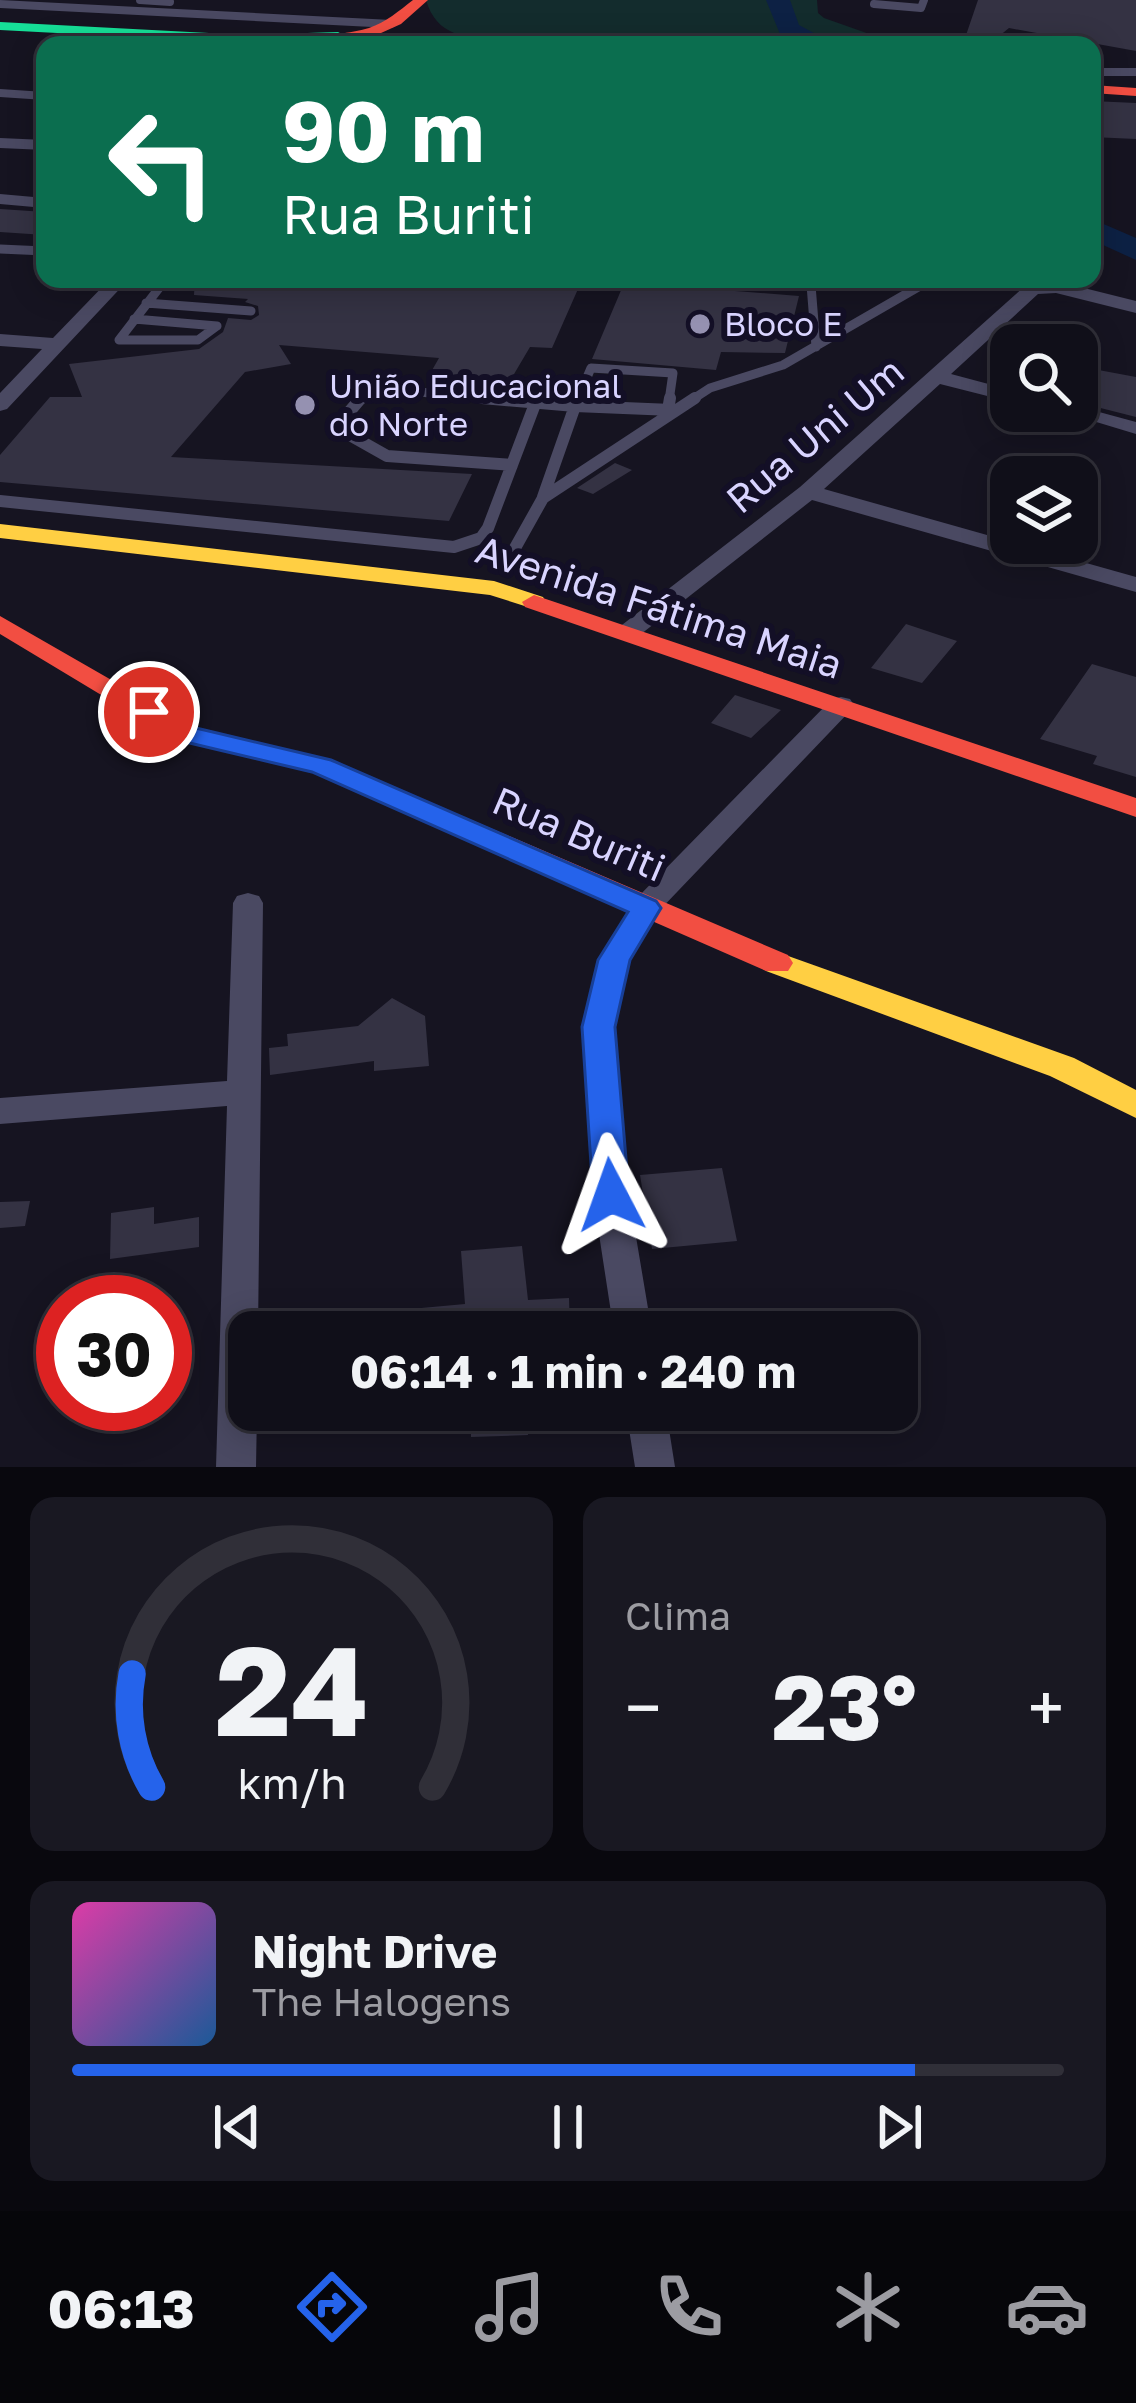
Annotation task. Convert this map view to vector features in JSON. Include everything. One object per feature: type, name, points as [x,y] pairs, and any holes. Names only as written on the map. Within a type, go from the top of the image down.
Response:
[{"type":"street","points":[[379,36],[421,0]]},
{"type":"street","points":[[382,36],[411,24],[432,0]]},
{"type":"street","points":[[0,4],[158,12],[360,36]]},
{"type":"street","points":[[0,28],[180,36]]},
{"type":"street","points":[[0,28],[120,36]]},
{"type":"street","points":[[1101,86],[1136,88]]},
{"type":"street","points":[[0,93],[36,95]]},
{"type":"street","points":[[0,143],[36,145]]},
{"type":"street","points":[[0,199],[36,202]]},
{"type":"street","points":[[0,404],[111,288]]},
{"type":"street","name":"Rua Uni Um","points":[[627,633],[808,492],[1037,288]]},
{"type":"street","name":"Rua Uni Um","points":[[1053,288],[1136,307]]},
{"type":"street","points":[[0,340],[53,344]]},
{"type":"street","points":[[939,377],[990,390]]},
{"type":"street","points":[[1098,418],[1136,428]]},
{"type":"street","points":[[808,492],[1136,585]]},
{"type":"street","name":"Avenida Fátima Maia","points":[[0,531],[494,588],[1136,808]]},
{"type":"street","name":"Rua Buriti","points":[[0,623],[186,734],[321,766],[743,951],[1062,1067],[1136,1106]]},
{"type":"street","points":[[630,1311],[611,1195],[598,1027],[614,960],[645,908],[841,705]]},
{"type":"street","points":[[236,1467],[248,903]]},
{"type":"street","points":[[0,1112],[243,1092]]},
{"type":"street","points":[[649,1431],[655,1467]]},
{"type":"lane","points":[[140,0],[171,1]]},
{"type":"lane","points":[[874,4],[921,8],[924,0]]},
{"type":"lane","points":[[158,12],[171,1]]},
{"type":"lane","points":[[1101,72],[1136,72]]},
{"type":"lane","points":[[0,248],[36,250]]},
{"type":"lane","points":[[134,319],[217,326],[198,340],[119,340],[134,319],[146,303],[158,288]]},
{"type":"lane","points":[[812,288],[816,347]]},
{"type":"lane","points":[[543,498],[710,388],[773,369],[917,288]]},
{"type":"lane","points":[[146,303],[251,310]]},
{"type":"lane","points":[[515,548],[543,498],[591,368],[673,373],[673,410]]},
{"type":"lane","points":[[512,465],[375,452],[348,434],[344,418],[362,396],[387,389],[535,404],[673,410]]},
{"type":"lane","points":[[0,501],[454,547],[481,538],[535,404]]},
{"type":"green space","points":[[426,0],[817,0],[818,13],[824,18],[875,36],[464,36],[445,28]]},
{"type":"building","points":[[978,0],[1136,0],[1136,51],[1101,45],[1101,36],[1053,36],[1009,28],[999,36],[966,36]]},
{"type":"building","points":[[1101,101],[1136,103],[1136,139],[1101,137]]},
{"type":"building","points":[[0,209],[36,211],[36,234],[0,232]]},
{"type":"building","points":[[194,288],[578,289],[552,348],[530,347],[507,386],[427,379],[439,358],[279,345],[291,364],[245,372],[171,457],[472,474],[449,521],[0,482],[0,455],[50,397],[82,397],[69,364],[199,349],[223,332],[228,318],[251,320],[259,315],[258,306],[245,302],[248,299],[194,295]]},
{"type":"building","name":"Bloco E","points":[[622,288],[696,288],[799,296],[785,353],[721,352],[716,370],[592,359]]},
{"type":"building","points":[[1098,370],[1136,377],[1136,417],[1098,407]]},
{"type":"building","points":[[615,463],[632,470],[593,494],[577,488]]},
{"type":"building","points":[[906,624],[957,641],[922,683],[871,668]]},
{"type":"building","points":[[1092,664],[1136,677],[1136,777],[1093,764],[1097,756],[1040,739]]},
{"type":"building","points":[[735,695],[781,710],[751,738],[711,723]]},
{"type":"building","points":[[392,998],[425,1016],[429,1066],[374,1071],[374,1061],[270,1075],[269,1048],[288,1046],[287,1034],[358,1026]]},
{"type":"building","points":[[722,1168],[737,1241],[652,1249],[640,1175]]},
{"type":"building","points":[[30,1201],[25,1226],[0,1228],[0,1202]]},
{"type":"building","points":[[154,1207],[154,1224],[199,1217],[199,1247],[110,1259],[111,1213]]},
{"type":"building","points":[[522,1246],[528,1300],[569,1298],[569,1311],[389,1311],[465,1304],[461,1251]]},
{"type":"building","points":[[471,1431],[528,1431],[528,1435],[471,1437]]},
{"type":"waterway","points":[[778,0],[789,29],[804,36]]},
{"type":"waterway","points":[[1101,232],[1136,250]]},
{"type":"traffic: fast","points":[[0,26],[190,36]]},
{"type":"traffic: slow","points":[[0,531],[494,588],[534,602]]},
{"type":"traffic: slow","points":[[777,963],[1062,1067],[1136,1105]]},
{"type":"traffic: jam","points":[[365,35],[396,21],[421,0]]},
{"type":"traffic: jam","points":[[348,36],[379,36]]},
{"type":"traffic: jam","points":[[1101,90],[1136,92]]},
{"type":"traffic: jam","points":[[534,602],[1136,808]]},
{"type":"traffic: jam","points":[[0,623],[186,734],[321,766],[777,963]]},
{"type":"place","name":"Bloco E","points":[[700,324]]},
{"type":"place","name":"União Educacional do Norte","points":[[305,405]]},
{"type":"route","points":[[149,712],[186,734],[321,766],[645,908],[614,960],[598,1027],[611,1195]]}]
